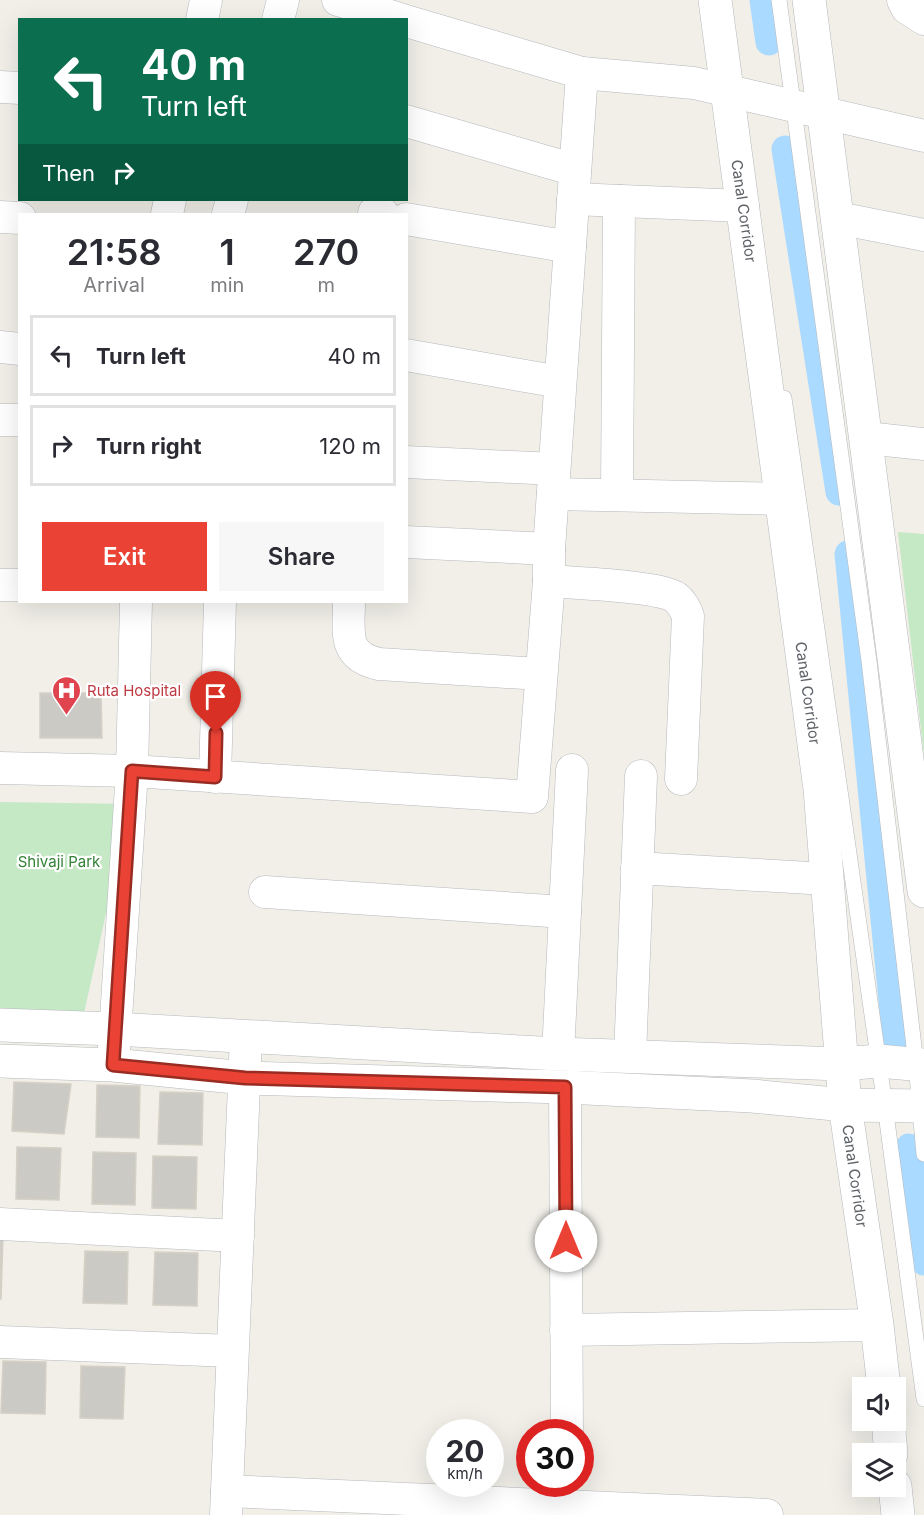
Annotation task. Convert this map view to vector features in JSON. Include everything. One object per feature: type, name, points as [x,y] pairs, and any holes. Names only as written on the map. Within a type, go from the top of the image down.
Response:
[{"type":"street","points":[[202,18],[206,0]]},
{"type":"street","points":[[278,18],[283,0]]},
{"type":"street","points":[[338,0],[398,18]]},
{"type":"street","name":"Canal Corridor","points":[[715,0],[739,94],[743,206],[820,789],[844,1105],[883,1377]]},
{"type":"street","points":[[809,0],[809,110],[838,218],[924,891]]},
{"type":"street","points":[[903,0],[907,8],[924,18]]},
{"type":"street","points":[[408,21],[582,73],[694,83],[924,136]]},
{"type":"street","points":[[0,768],[132,771],[532,796],[549,581],[549,549],[582,73]]},
{"type":"street","points":[[0,87],[18,88]]},
{"type":"street","points":[[408,122],[619,201],[743,206]]},
{"type":"street","points":[[617,495],[619,201]]},
{"type":"street","points":[[0,217],[18,218]]},
{"type":"street","points":[[838,218],[924,235]]},
{"type":"street","points":[[408,219],[570,247]]},
{"type":"street","points":[[0,347],[18,349]]},
{"type":"street","points":[[408,355],[560,382]]},
{"type":"street","points":[[0,420],[18,420]]},
{"type":"street","points":[[866,438],[924,444]]},
{"type":"street","points":[[408,462],[554,482],[617,495],[782,498]]},
{"type":"street","points":[[408,542],[549,549]]},
{"type":"street","points":[[549,581],[654,590],[673,595],[682,603],[688,616],[681,779]]},
{"type":"street","points":[[0,585],[18,585]]},
{"type":"street","points":[[113,1065],[132,771],[136,603]]},
{"type":"street","points":[[215,777],[220,603]]},
{"type":"street","points":[[349,603],[349,642],[355,653],[366,661],[379,664],[540,674]]},
{"type":"street","points":[[558,1054],[572,770]]},
{"type":"street","points":[[630,1056],[641,776]]},
{"type":"street","points":[[638,868],[827,879]]},
{"type":"street","points":[[266,892],[565,912]]},
{"type":"street","points":[[0,1025],[115,1029],[558,1054],[841,1064],[879,1061],[920,1065]]},
{"type":"street","points":[[246,1036],[227,1503],[516,1495]]},
{"type":"street","points":[[0,1061],[113,1065],[245,1078],[565,1087],[752,1096],[844,1105],[922,1106]]},
{"type":"street","points":[[565,1087],[567,1419]]},
{"type":"street","points":[[0,1224],[238,1236]]},
{"type":"street","points":[[566,1330],[877,1325]]},
{"type":"street","points":[[0,1342],[232,1351]]},
{"type":"street","points":[[585,1497],[687,1514],[767,1515]]},
{"type":"street","points":[[896,1497],[898,1515]]},
{"type":"lane","points":[[730,0],[735,36]]},
{"type":"lane","points":[[779,0],[809,110],[869,661],[920,1065],[924,1154]]},
{"type":"lane","points":[[783,386],[879,1061],[924,1399]]},
{"type":"green space","points":[[898,532],[924,534],[924,755]]},
{"type":"green space","name":"Shivaji Park","points":[[0,802],[130,804],[81,1027],[0,1025]]},
{"type":"building","points":[[40,693],[101,693],[102,738],[40,738]]},
{"type":"building","points":[[14,1082],[71,1084],[64,1134],[12,1131]]},
{"type":"building","points":[[97,1085],[140,1086],[139,1138],[96,1137]]},
{"type":"building","points":[[160,1092],[203,1093],[202,1145],[158,1144]]},
{"type":"building","points":[[17,1147],[61,1148],[59,1200],[16,1199]]},
{"type":"building","points":[[93,1152],[136,1153],[135,1205],[92,1204]]},
{"type":"building","points":[[153,1156],[197,1157],[196,1209],[152,1208]]},
{"type":"building","points":[[0,1236],[3,1236],[1,1299],[0,1299]]},
{"type":"building","points":[[85,1251],[128,1252],[127,1304],[83,1303]]},
{"type":"building","points":[[155,1252],[198,1253],[197,1306],[153,1305]]},
{"type":"building","points":[[3,1361],[46,1362],[45,1414],[1,1413]]},
{"type":"building","points":[[81,1366],[125,1367],[123,1419],[80,1418]]},
{"type":"waterway","points":[[763,0],[769,42]]},
{"type":"waterway","points":[[785,149],[839,492]]},
{"type":"waterway","points":[[848,554],[896,1041]]},
{"type":"waterway","points":[[909,1147],[924,1262]]},
{"type":"place","name":"Ruta Hospital","points":[[66,716]]},
{"type":"route","points":[[216,733],[215,777],[132,771],[113,1065],[245,1078],[565,1087],[566,1241]]}]
